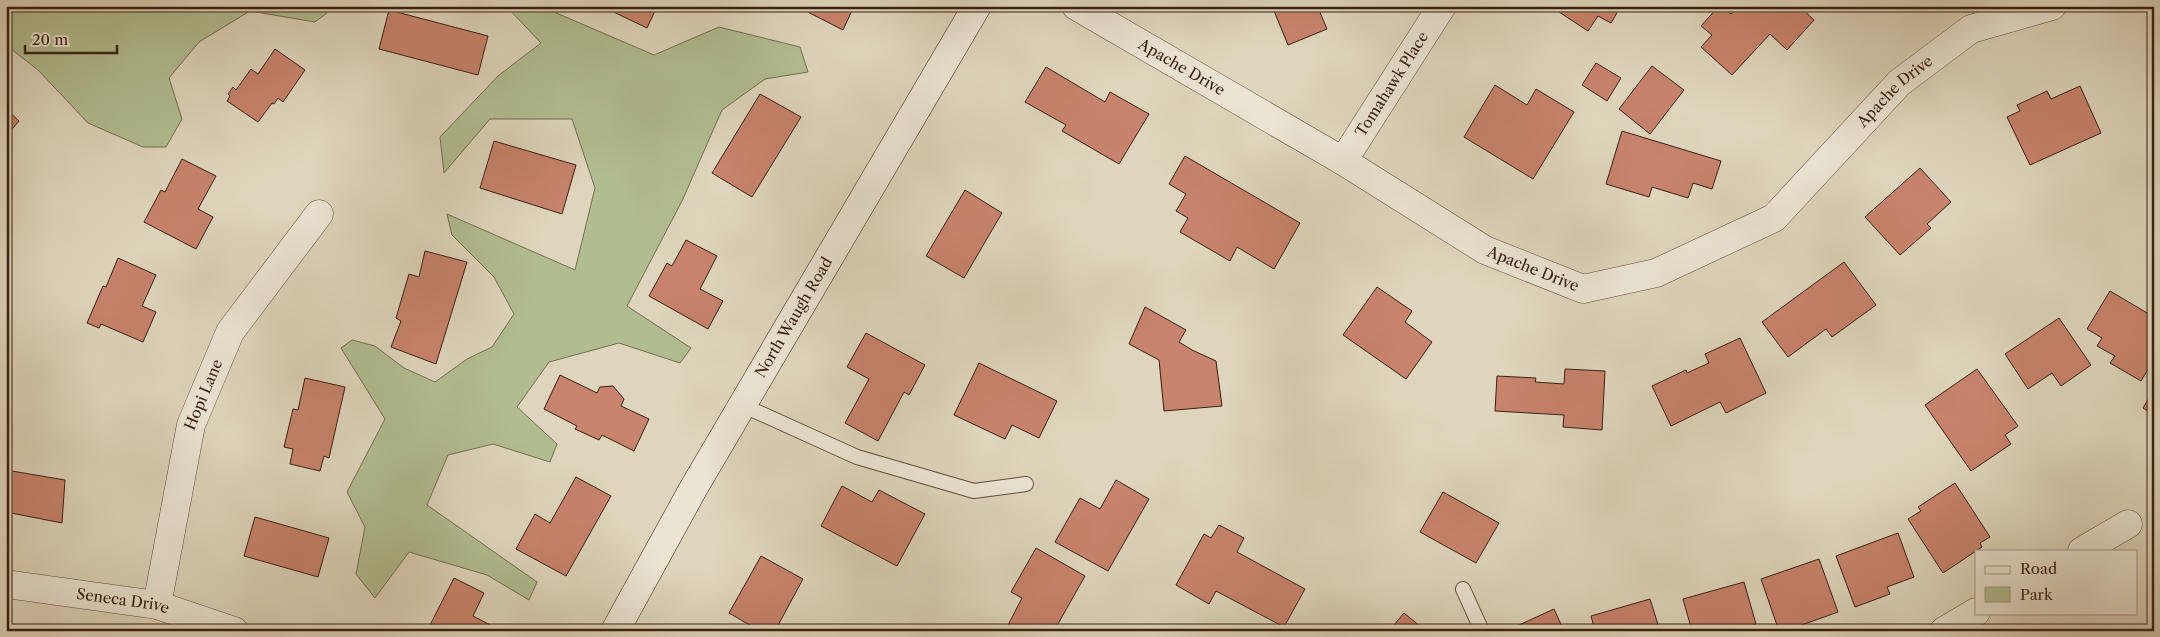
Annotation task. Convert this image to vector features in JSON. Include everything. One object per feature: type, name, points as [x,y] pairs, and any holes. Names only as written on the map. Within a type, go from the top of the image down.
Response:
[{"type":"street","name":"North Waugh Road","points":[[615,631],[742,405],[977,6]]},
{"type":"street","name":"Apache Drive","points":[[1076,6],[1343,161],[1484,250],[1583,289],[1656,273],[1774,218],[1899,83],[1972,29],[2052,6]]},
{"type":"street","name":"Tomahawk Place","points":[[1343,161],[1442,6]]},
{"type":"street","name":"Hopi Lane","points":[[157,604],[194,417],[230,332],[319,214]]},
{"type":"street","points":[[2084,550],[2128,524]]},
{"type":"street","name":"Seneca Drive","points":[[6,584],[157,604],[234,631]]},
{"type":"street","points":[[1944,631],[1975,613]]},
{"type":"lane","points":[[742,405],[857,457],[974,491],[1026,484]]},
{"type":"lane","points":[[1463,589],[1482,631]]},
{"type":"green space","points":[[6,6],[336,6],[315,22],[250,11],[199,42],[169,78],[182,119],[166,147],[143,147],[88,123],[38,70],[6,45]]},
{"type":"green space","points":[[506,6],[540,6],[654,55],[719,27],[800,47],[808,72],[765,79],[722,110],[682,201],[627,306],[691,348],[680,363],[619,343],[549,362],[517,407],[557,444],[550,462],[493,444],[448,455],[427,505],[537,582],[529,600],[487,575],[409,552],[375,598],[356,574],[365,527],[347,492],[385,419],[341,348],[352,340],[375,346],[404,368],[435,382],[467,359],[492,347],[514,314],[494,277],[452,235],[447,214],[575,270],[595,188],[572,119],[490,119],[444,173],[440,137],[498,76],[541,43]]},
{"type":"building","points":[[652,6],[651,9],[655,11],[647,28],[603,7]]},
{"type":"building","points":[[796,6],[854,6],[843,30]]},
{"type":"building","points":[[1272,6],[1329,6],[1319,10],[1327,29],[1288,45]]},
{"type":"building","points":[[1550,6],[1621,6],[1611,23],[1598,16],[1588,31]]},
{"type":"building","points":[[1719,6],[1722,6],[1731,14],[1738,6],[1799,6],[1814,20],[1787,50],[1770,34],[1732,75],[1701,47],[1712,35],[1701,26]]},
{"type":"building","points":[[389,10],[488,36],[478,75],[379,49]]},
{"type":"building","points":[[275,49],[305,70],[283,102],[278,98],[258,122],[227,101],[230,96],[228,94],[233,87],[236,90],[251,69],[258,74]]},
{"type":"building","points":[[1596,63],[1621,78],[1607,101],[1582,85]]},
{"type":"building","points":[[1652,66],[1684,90],[1650,134],[1619,109]]},
{"type":"building","points":[[1046,67],[1105,102],[1110,92],[1149,114],[1119,164],[1062,131],[1066,125],[1025,102]]},
{"type":"building","points":[[1495,85],[1527,105],[1536,89],[1574,112],[1533,179],[1464,137]]},
{"type":"building","points":[[2080,86],[2101,133],[2030,165],[2007,117],[2020,111],[2017,105],[2047,91],[2051,99]]},
{"type":"building","points":[[760,94],[801,117],[752,197],[712,173]]},
{"type":"building","points":[[6,109],[19,121],[6,136]]},
{"type":"building","points":[[1622,131],[1721,161],[1712,189],[1693,183],[1688,198],[1652,187],[1649,197],[1606,184]]},
{"type":"building","points":[[494,141],[576,165],[562,214],[480,188]]},
{"type":"building","points":[[1185,156],[1300,223],[1274,269],[1237,247],[1230,261],[1180,232],[1188,218],[1176,211],[1186,194],[1169,184]]},
{"type":"building","points":[[182,159],[216,176],[198,209],[213,217],[196,249],[144,222],[161,190],[165,192]]},
{"type":"building","points":[[1920,168],[1951,202],[1927,224],[1931,228],[1900,255],[1865,217]]},
{"type":"building","points":[[965,190],[1002,213],[964,278],[926,256]]},
{"type":"building","points":[[686,240],[717,256],[700,289],[723,301],[708,329],[649,296],[667,263],[672,266]]},
{"type":"building","points":[[425,251],[467,262],[436,364],[391,347],[401,321],[396,318],[409,274],[419,277]]},
{"type":"building","points":[[118,258],[156,275],[142,306],[156,312],[143,342],[101,324],[99,328],[87,323],[103,286],[106,287]]},
{"type":"building","points":[[1844,262],[1876,305],[1832,337],[1826,329],[1788,357],[1762,322]]},
{"type":"building","points":[[1377,287],[1412,311],[1405,322],[1432,342],[1406,379],[1343,335]]},
{"type":"building","points":[[2110,291],[2154,317],[2154,359],[2141,381],[2110,363],[2115,356],[2097,346],[2102,338],[2087,329]]},
{"type":"building","points":[[1145,307],[1186,330],[1179,342],[1216,361],[1222,406],[1164,411],[1159,360],[1129,344]]},
{"type":"building","points":[[2059,318],[2091,365],[2061,386],[2052,373],[2028,389],[2005,354]]},
{"type":"building","points":[[866,333],[925,365],[909,395],[904,392],[878,441],[845,423],[869,379],[847,367]]},
{"type":"building","points":[[1740,338],[1766,393],[1726,413],[1720,402],[1671,426],[1652,386],[1686,370],[1687,373],[1709,363],[1705,354]]},
{"type":"building","points":[[979,363],[1057,401],[1039,438],[1012,425],[1005,439],[954,415]]},
{"type":"building","points":[[1565,369],[1605,371],[1602,430],[1563,427],[1564,415],[1495,411],[1497,376],[1536,378],[1535,382],[1564,384]]},
{"type":"building","points":[[1977,369],[2018,426],[2005,435],[2011,444],[1971,471],[1925,405]]},
{"type":"building","points":[[560,375],[597,393],[600,387],[613,386],[624,399],[621,406],[649,419],[634,451],[602,435],[599,440],[575,429],[577,426],[544,409]]},
{"type":"building","points":[[305,378],[345,387],[329,458],[324,456],[320,471],[290,464],[293,449],[284,447],[293,409],[298,410]]},
{"type":"building","points":[[2154,389],[2154,415],[2143,408]]},
{"type":"building","points":[[6,470],[65,480],[62,523],[6,512]]},
{"type":"building","points":[[576,477],[611,496],[566,576],[516,549],[535,514],[550,523]]},
{"type":"building","points":[[1116,480],[1149,499],[1108,571],[1055,542],[1080,498],[1100,509]]},
{"type":"building","points":[[1955,483],[1990,537],[1980,543],[1982,547],[1943,573],[1908,519],[1921,511],[1918,507]]},
{"type":"building","points":[[842,486],[872,502],[879,490],[925,514],[897,566],[821,526]]},
{"type":"building","points":[[1443,492],[1499,523],[1476,563],[1420,532]]},
{"type":"building","points":[[255,517],[329,538],[318,577],[244,556]]},
{"type":"building","points":[[1219,525],[1244,538],[1237,552],[1305,589],[1284,627],[1216,591],[1209,604],[1176,585],[1204,534],[1211,538]]},
{"type":"building","points":[[1898,533],[1914,577],[1887,587],[1890,594],[1855,607],[1836,556]]},
{"type":"building","points":[[1036,548],[1085,576],[1054,631],[1005,631],[1022,598],[1011,592]]},
{"type":"building","points":[[761,556],[803,579],[775,631],[760,631],[729,613]]},
{"type":"building","points":[[1819,559],[1838,612],[1785,631],[1779,631],[1761,579]]},
{"type":"building","points":[[454,578],[484,593],[473,616],[502,631],[427,631]]},
{"type":"building","points":[[1744,582],[1756,624],[1740,629],[1741,631],[1692,631],[1683,599]]},
{"type":"building","points":[[1650,599],[1660,631],[1595,631],[1591,616]]},
{"type":"building","points":[[1554,609],[1564,631],[1506,631]]},
{"type":"building","points":[[1404,613],[1426,631],[1389,631]]}]
